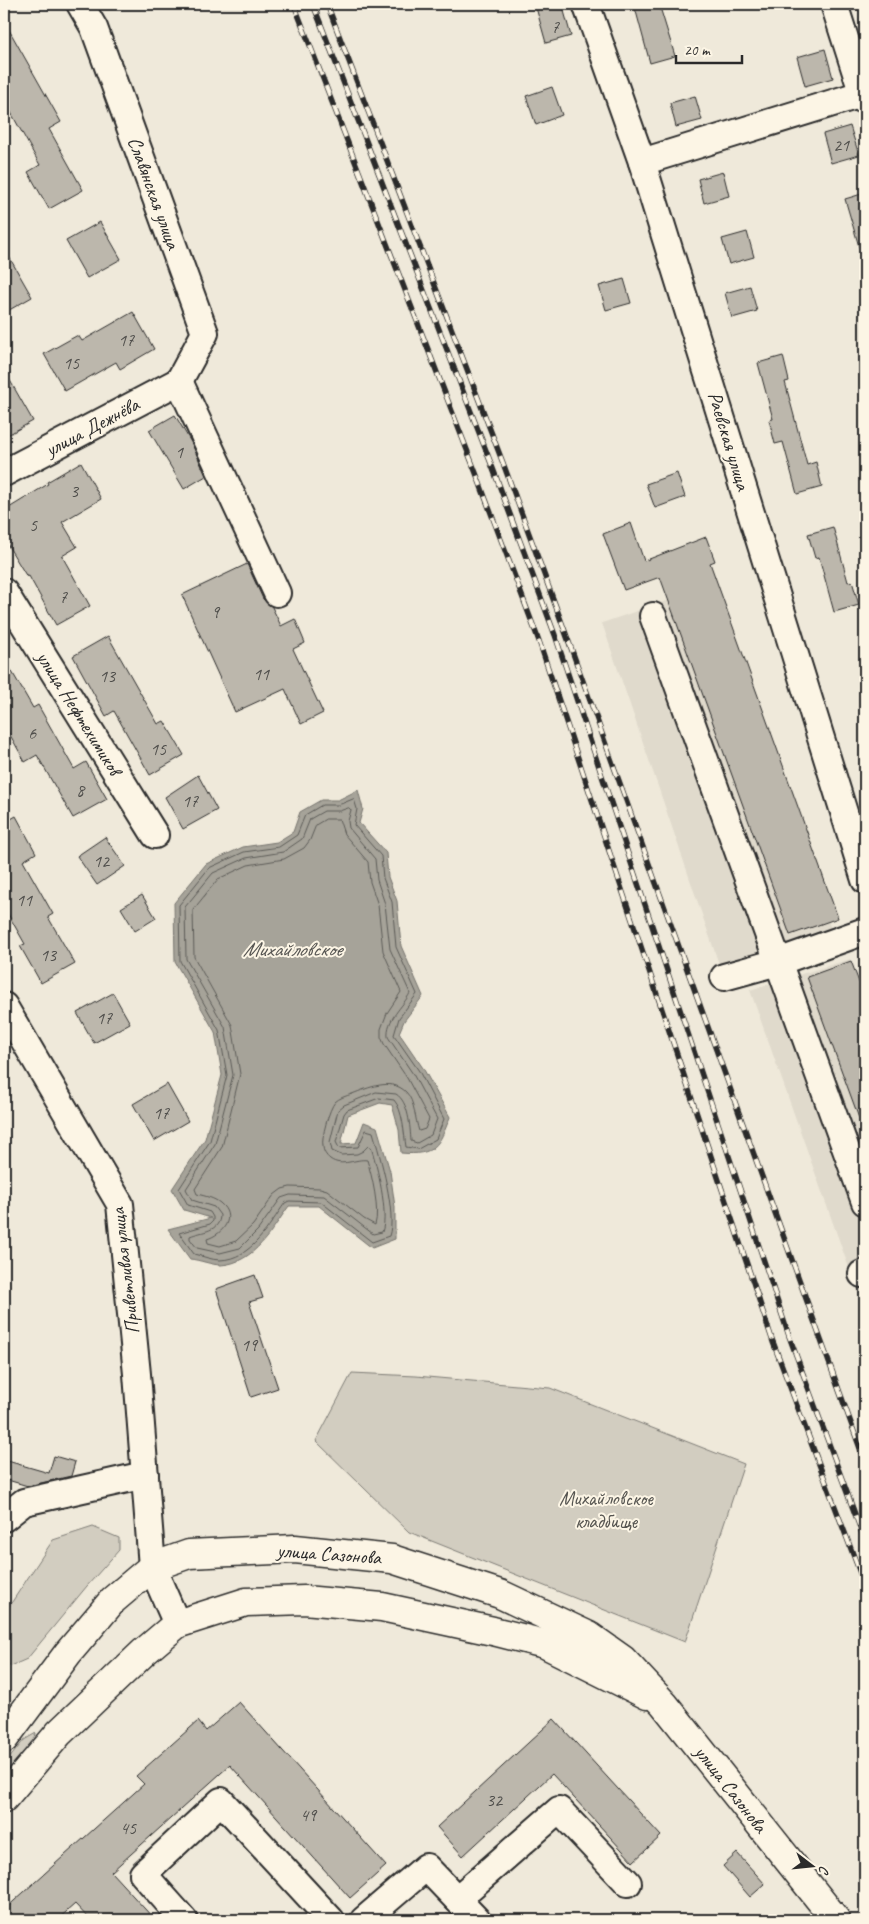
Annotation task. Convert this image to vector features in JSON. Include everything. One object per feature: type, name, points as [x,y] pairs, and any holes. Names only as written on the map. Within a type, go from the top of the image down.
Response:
[{"type":"main road","name":"улица Сазонова","points":[[5,1734],[68,1653],[113,1600],[152,1566],[189,1554],[296,1549],[392,1559],[500,1594],[589,1636],[623,1660],[664,1704],[836,1920]]},
{"type":"main road","name":"улица Сазонова","points":[[4,1798],[59,1733],[144,1652],[177,1624],[246,1602],[304,1600],[382,1607],[545,1644],[664,1704]]},
{"type":"street","name":"Славянская улица","points":[[80,4],[94,28],[205,333],[179,381]]},
{"type":"street","name":"Раевская улица","points":[[586,4],[642,162],[865,880]]},
{"type":"street","points":[[642,162],[864,96],[834,4]]},
{"type":"street","name":"улица Дежнёва","points":[[4,473],[179,381]]},
{"type":"street","points":[[179,381],[277,593]]},
{"type":"street","name":"улица Нефтехимиков","points":[[4,592],[155,835]]},
{"type":"street","points":[[652,616],[865,1202]]},
{"type":"street","points":[[724,977],[778,962],[865,931]]},
{"type":"street","name":"Приветливая улица","points":[[4,1006],[120,1204],[137,1374],[152,1566],[177,1624]]},
{"type":"street","points":[[4,1518],[24,1502],[145,1475]]},
{"type":"street","points":[[184,1920],[143,1874],[222,1801],[331,1920]]},
{"type":"street","points":[[457,1899],[559,1810],[628,1883]]},
{"type":"street","points":[[364,1920],[426,1867],[477,1920]]},
{"type":"shaded area","points":[[713,585],[831,929],[720,967],[602,623]]},
{"type":"shaded area","points":[[850,959],[865,1001],[865,1313],[750,990]]},
{"type":"green space","name":"Михайловское кладбище","points":[[352,1373],[416,1376],[550,1388],[744,1464],[685,1642],[409,1532],[316,1441]]},
{"type":"green space","points":[[93,1527],[119,1538],[119,1550],[27,1659],[11,1666],[4,1661],[4,1614],[53,1540]]},
{"type":"green space","points":[[36,1733],[34,1743],[4,1779],[4,1765],[24,1740]]},
{"type":"water","name":"Михайловское","points":[[358,790],[363,809],[359,823],[386,853],[388,877],[397,901],[401,946],[423,996],[404,1021],[399,1033],[423,1068],[450,1117],[439,1142],[434,1147],[429,1151],[412,1154],[401,1153],[399,1130],[392,1105],[380,1103],[348,1115],[341,1144],[356,1143],[364,1122],[377,1127],[390,1171],[395,1207],[395,1239],[372,1248],[319,1206],[289,1206],[269,1234],[253,1252],[244,1258],[233,1263],[221,1265],[190,1259],[168,1229],[211,1218],[184,1210],[172,1189],[205,1139],[222,1075],[215,1032],[175,962],[174,903],[206,864],[243,847],[277,842],[293,832],[300,812],[321,800],[338,800]]},
{"type":"building","points":[[535,4],[562,4],[571,36],[546,43]]},
{"type":"building","points":[[634,4],[659,4],[675,56],[650,63]]},
{"type":"building","points":[[4,21],[61,122],[49,129],[83,190],[49,209],[28,172],[40,165],[4,100]]},
{"type":"building","points":[[825,49],[833,78],[805,86],[797,57]]},
{"type":"building","points":[[552,87],[562,115],[536,125],[526,96]]},
{"type":"building","points":[[695,96],[702,120],[676,127],[670,103]]},
{"type":"building","points":[[850,126],[859,155],[831,163],[823,134]]},
{"type":"building","points":[[723,172],[729,196],[704,203],[698,179]]},
{"type":"building","points":[[865,193],[865,250],[860,250],[845,199]]},
{"type":"building","points":[[100,222],[121,259],[87,278],[66,241]]},
{"type":"building","points":[[747,232],[754,257],[729,264],[722,239]]},
{"type":"building","points":[[4,248],[32,297],[4,313]]},
{"type":"building","points":[[624,279],[631,303],[606,310],[599,286]]},
{"type":"building","points":[[750,286],[757,311],[732,318],[725,293]]},
{"type":"building","points":[[133,312],[154,349],[120,369],[116,362],[65,391],[44,354],[78,335],[82,341]]},
{"type":"building","points":[[783,356],[789,381],[785,382],[807,465],[816,462],[822,487],[797,494],[783,442],[775,444],[769,420],[773,419],[758,363]]},
{"type":"building","points":[[4,370],[33,421],[4,437]]},
{"type":"building","points":[[175,415],[192,444],[206,476],[184,489],[149,430]]},
{"type":"building","points":[[81,462],[101,499],[62,522],[77,547],[62,556],[90,606],[56,625],[29,576],[27,577],[4,539],[4,511]]},
{"type":"building","points":[[677,473],[685,497],[655,508],[646,484]]},
{"type":"building","points":[[631,523],[644,561],[706,537],[715,561],[710,563],[838,918],[790,935],[660,577],[624,590],[603,534]]},
{"type":"building","points":[[833,527],[848,582],[852,581],[859,605],[834,612],[819,557],[815,558],[808,534]]},
{"type":"building","points":[[247,564],[263,599],[272,607],[281,626],[295,619],[305,643],[293,649],[323,713],[301,724],[285,689],[235,712],[182,595]]},
{"type":"building","points":[[108,636],[158,724],[164,721],[184,755],[150,775],[114,711],[106,716],[73,656]]},
{"type":"building","points":[[4,658],[33,708],[38,705],[74,769],[86,762],[107,799],[73,818],[37,755],[25,762],[4,724]]},
{"type":"building","points":[[198,775],[217,810],[183,829],[165,797]]},
{"type":"building","points":[[16,816],[36,853],[23,861],[53,914],[48,917],[75,964],[41,983],[20,946],[25,944],[4,907],[4,823]]},
{"type":"building","points":[[105,837],[125,866],[97,885],[77,856]]},
{"type":"building","points":[[142,895],[156,918],[135,931],[121,908]]},
{"type":"building","points":[[851,961],[865,998],[865,1128],[863,1129],[807,977]]},
{"type":"building","points":[[113,993],[130,1023],[94,1043],[77,1013]]},
{"type":"building","points":[[167,1084],[188,1121],[154,1141],[133,1104]]},
{"type":"building","points":[[255,1275],[263,1298],[249,1302],[278,1388],[251,1397],[216,1289]]},
{"type":"building","points":[[54,1456],[75,1462],[71,1476],[28,1486],[4,1479],[4,1460],[49,1473]]},
{"type":"building","points":[[239,1702],[386,1866],[350,1898],[230,1765],[111,1872],[155,1920],[90,1920],[75,1904],[57,1920],[4,1920],[4,1910],[144,1784],[136,1776],[198,1721],[206,1731]]},
{"type":"building","points":[[554,1719],[661,1836],[633,1862],[552,1774],[463,1856],[437,1827]]},
{"type":"building","points":[[737,1853],[765,1884],[750,1897],[723,1866]]},
{"type":"railway","points":[[294,4],[476,473],[539,641],[773,1342],[865,1586]]},
{"type":"railway","points":[[313,4],[492,466],[555,635],[789,1336],[865,1541]]},
{"type":"railway","points":[[327,4],[503,463],[865,1462]]}]
